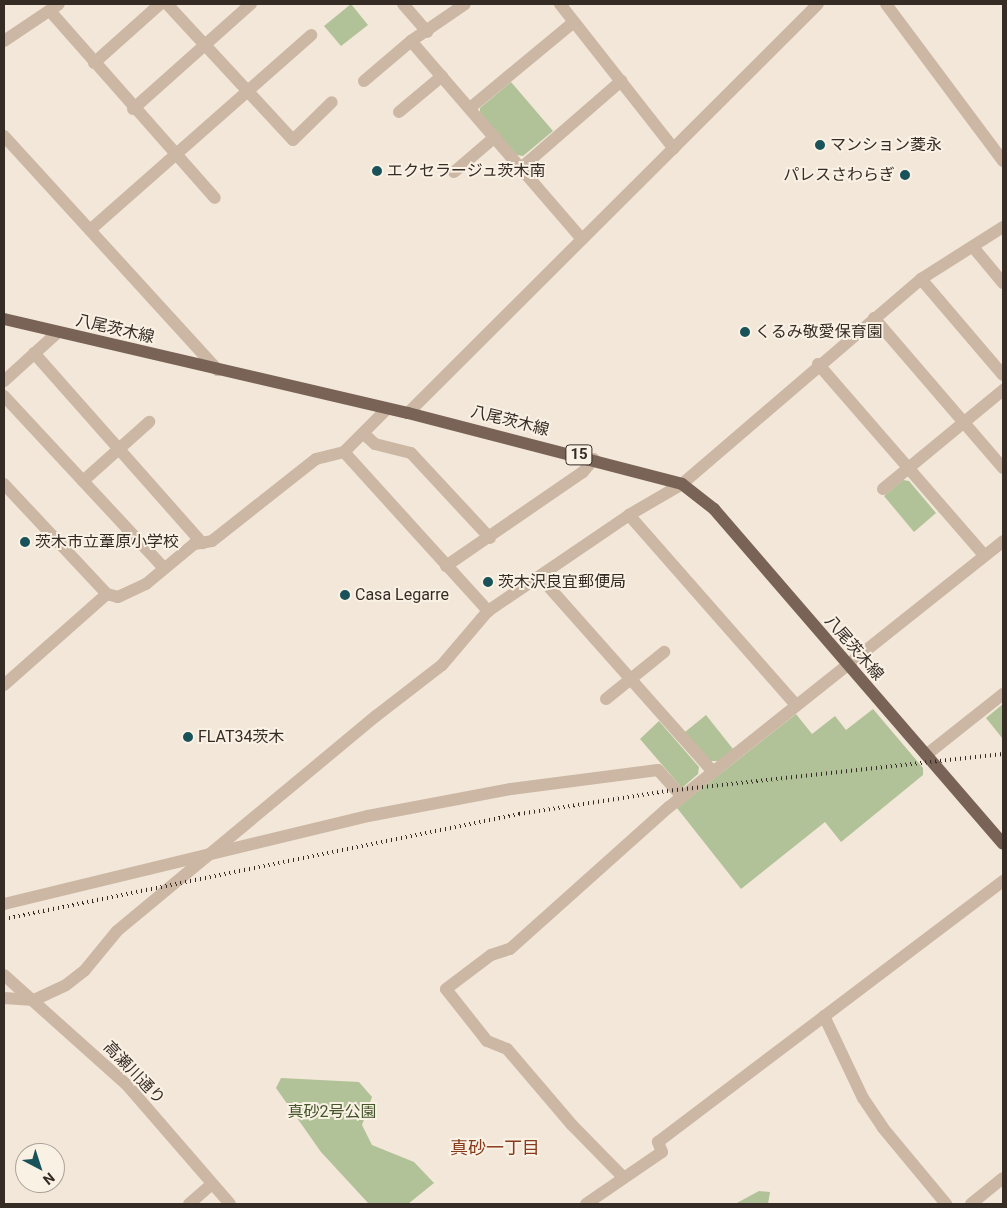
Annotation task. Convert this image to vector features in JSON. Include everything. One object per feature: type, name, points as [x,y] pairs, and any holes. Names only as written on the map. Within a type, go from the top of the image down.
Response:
[{"type":"main road","name":"八尾茨木線","points":[[4,319],[408,413],[594,459],[682,484],[714,509],[1003,844]]},
{"type":"street","points":[[94,62],[160,4]]},
{"type":"street","points":[[167,4],[293,140],[332,102]]},
{"type":"street","points":[[133,109],[251,4]]},
{"type":"street","points":[[403,4],[427,32]]},
{"type":"street","points":[[364,81],[412,41],[465,4]]},
{"type":"street","points":[[560,4],[674,149]]},
{"type":"street","points":[[408,413],[818,4]]},
{"type":"street","points":[[886,4],[1003,161]]},
{"type":"street","points":[[4,41],[54,7],[94,62],[133,109],[215,198]]},
{"type":"street","points":[[470,108],[574,22]]},
{"type":"street","points":[[90,230],[311,35]]},
{"type":"street","points":[[412,41],[582,240]]},
{"type":"street","points":[[399,112],[442,76]]},
{"type":"street","points":[[521,168],[621,81]]},
{"type":"street","points":[[4,136],[218,370]]},
{"type":"street","points":[[454,172],[495,137]]},
{"type":"street","points":[[4,998],[34,1000],[66,985],[86,970],[117,931],[204,856],[442,665],[488,611],[630,515],[682,484],[818,364],[921,280],[1003,227]]},
{"type":"street","points":[[973,247],[1003,283]]},
{"type":"street","points":[[921,280],[1003,375]]},
{"type":"street","points":[[874,318],[1003,468]]},
{"type":"street","points":[[4,381],[58,332]]},
{"type":"street","points":[[34,353],[202,543]]},
{"type":"street","points":[[818,364],[907,469],[985,556]]},
{"type":"street","points":[[882,489],[1003,390]]},
{"type":"street","points":[[4,396],[164,568]]},
{"type":"street","points":[[4,484],[107,594],[118,597],[146,584],[194,544],[212,541],[316,459],[344,452],[386,409]]},
{"type":"street","points":[[83,481],[149,422]]},
{"type":"street","points":[[363,433],[375,444],[411,453],[490,538]]},
{"type":"street","points":[[344,452],[488,611]]},
{"type":"street","points":[[446,566],[490,538],[583,472],[594,459]]},
{"type":"street","points":[[630,515],[796,705]]},
{"type":"street","points":[[623,1177],[572,1125],[507,1049],[487,1041],[446,989],[491,954],[510,950],[682,797],[1003,541]]},
{"type":"street","points":[[540,577],[713,772]]},
{"type":"street","points":[[4,685],[107,594]]},
{"type":"street","points":[[606,699],[664,652]]},
{"type":"street","points":[[926,756],[1003,694]]},
{"type":"street","points":[[4,904],[388,813],[511,790],[658,770],[682,797]]},
{"type":"street","points":[[586,1204],[662,1152],[658,1142],[1003,881]]},
{"type":"street","name":"高瀬川通り","points":[[4,975],[127,1085],[230,1204]]},
{"type":"street","points":[[824,1016],[863,1098],[883,1128],[946,1204]]},
{"type":"street","points":[[972,1204],[1003,1178]]},
{"type":"street","points":[[189,1204],[212,1184]]},
{"type":"green space","points":[[351,4],[368,25],[341,46],[324,26]]},
{"type":"green space","points":[[511,82],[553,131],[523,156],[517,155],[480,116],[480,108]]},
{"type":"green space","points":[[903,480],[909,481],[936,513],[914,532],[884,496]]},
{"type":"green space","points":[[1003,704],[1003,739],[986,718]]},
{"type":"green space","points":[[873,709],[923,768],[923,775],[841,842],[825,822],[741,889],[677,808],[796,714],[812,734],[835,716],[846,730]]},
{"type":"green space","points":[[706,715],[733,749],[719,761],[709,761],[685,732]]},
{"type":"green space","points":[[659,721],[699,767],[698,774],[682,788],[640,739]]},
{"type":"green space","name":"真砂2号公園","points":[[281,1078],[359,1082],[372,1097],[362,1125],[372,1145],[414,1162],[434,1183],[408,1204],[369,1204],[321,1152],[276,1088]]},
{"type":"green space","points":[[759,1191],[770,1192],[768,1204],[735,1204]]},
{"type":"railway","points":[[4,919],[519,814],[667,791],[1003,754]]},
{"type":"place","name":"マンション菱永","points":[[820,145]]},
{"type":"place","name":"エクセラージュ茨木南","points":[[377,171]]},
{"type":"place","name":"パレスさわらぎ","points":[[905,175]]},
{"type":"place","name":"くるみ敬愛保育園","points":[[745,332]]},
{"type":"place","name":"茨木市立葦原小学校","points":[[25,542]]},
{"type":"place","name":"茨木沢良宜郵便局","points":[[488,582]]},
{"type":"place","name":"Casa Legarre","points":[[345,595]]},
{"type":"place","name":"FLAT34茨木","points":[[188,737]]},
{"type":"district","name":"真砂一丁目","points":[[495,1148]]}]
